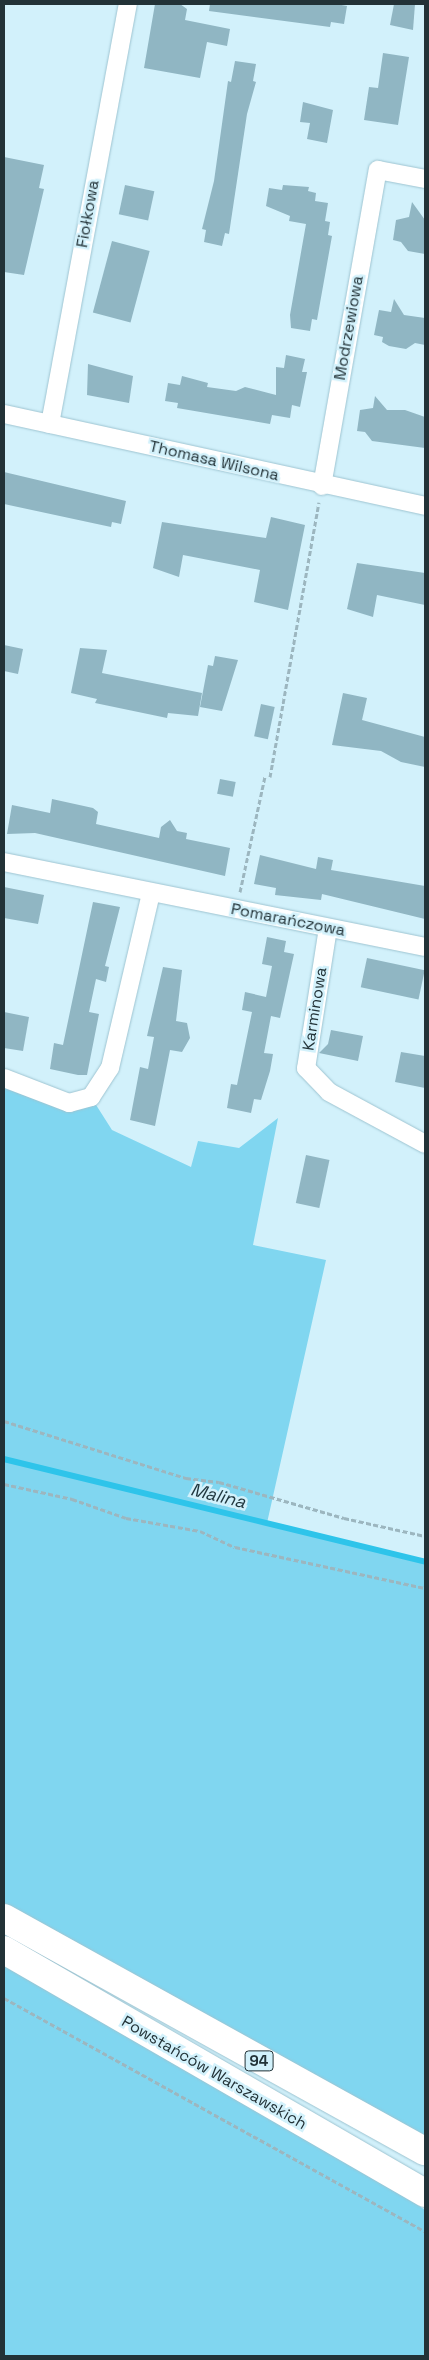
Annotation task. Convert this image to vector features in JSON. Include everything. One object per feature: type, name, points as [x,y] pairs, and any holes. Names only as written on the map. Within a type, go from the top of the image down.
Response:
[{"type":"main road","name":"Powstańców Warszawskich","points":[[4,1918],[425,2151]]},
{"type":"main road","name":"Powstańców Warszawskich","points":[[4,1950],[425,2193]]},
{"type":"street","name":"Fiołkowa","points":[[50,424],[128,4]]},
{"type":"street","name":"Modrzewiowa","points":[[322,486],[378,170],[425,178]]},
{"type":"street","name":"Thomasa Wilsona","points":[[4,414],[322,486],[425,506]]},
{"type":"street","name":"Pomarańczowa","points":[[4,862],[425,947]]},
{"type":"street","points":[[4,1078],[69,1103],[91,1097],[110,1068],[151,893]]},
{"type":"street","name":"Karminowa","points":[[328,928],[306,1068],[329,1092],[425,1144]]},
{"type":"path","points":[[270,777],[322,486]]},
{"type":"path","points":[[236,910],[265,776]]},
{"type":"path","points":[[4,1421],[186,1478],[219,1482],[344,1518],[425,1536]]},
{"type":"path","points":[[4,1484],[72,1499],[126,1518],[200,1532],[245,1549],[425,1588]]},
{"type":"path","points":[[4,1998],[425,2231]]},
{"type":"shaded area","points":[[4,1078],[24,1088],[91,1097],[112,1130],[191,1167],[198,1141],[239,1148],[278,1118],[253,1245],[326,1260],[267,1523],[425,1562],[425,2138],[4,1918]]},
{"type":"shaded area","points":[[4,1950],[291,2118],[425,2210],[425,2356],[4,2356]]},
{"type":"building","points":[[155,4],[180,4],[187,9],[185,20],[230,29],[227,46],[207,42],[200,78],[144,68]]},
{"type":"building","points":[[210,4],[336,4],[347,6],[344,24],[331,22],[330,27],[209,11]]},
{"type":"building","points":[[394,4],[415,4],[413,30],[390,25]]},
{"type":"building","points":[[383,53],[409,57],[398,125],[364,120],[369,87],[378,88]]},
{"type":"building","points":[[235,61],[256,64],[253,81],[256,82],[247,114],[229,234],[225,233],[222,246],[204,242],[206,230],[202,229],[214,181],[228,81],[231,82]]},
{"type":"building","points":[[303,102],[333,110],[327,143],[307,139],[310,123],[300,122]]},
{"type":"building","points":[[4,157],[44,165],[39,188],[44,189],[24,275],[4,272]]},
{"type":"building","points":[[125,185],[154,191],[148,221],[119,214]]},
{"type":"building","points":[[283,185],[309,187],[308,191],[316,193],[315,201],[328,203],[325,221],[330,222],[328,235],[332,236],[317,320],[312,319],[310,331],[291,328],[290,315],[306,224],[289,221],[290,216],[266,206],[269,188],[282,190]]},
{"type":"building","points":[[412,202],[425,220],[425,254],[408,251],[401,242],[393,240],[396,220],[409,217]]},
{"type":"building","points":[[112,241],[150,251],[131,323],[93,312]]},
{"type":"building","points":[[394,299],[404,315],[425,318],[425,345],[415,343],[406,349],[389,346],[382,342],[383,337],[374,335],[379,310],[391,312]]},
{"type":"building","points":[[286,355],[305,359],[302,372],[307,372],[300,407],[292,405],[290,418],[272,415],[270,424],[177,408],[178,403],[165,401],[168,383],[180,385],[182,376],[208,383],[207,387],[236,391],[245,387],[276,395],[276,367],[284,368]]},
{"type":"building","points":[[88,364],[133,376],[129,403],[87,395]]},
{"type":"building","points":[[375,396],[387,410],[405,410],[425,417],[425,448],[372,441],[365,432],[357,431],[360,410],[373,408]]},
{"type":"building","points":[[4,472],[126,501],[121,524],[112,522],[111,527],[4,504]]},
{"type":"building","points":[[271,517],[305,525],[288,610],[254,602],[260,570],[183,555],[179,577],[153,568],[162,522],[266,538]]},
{"type":"building","points":[[357,563],[425,573],[425,605],[377,595],[373,617],[347,609]]},
{"type":"building","points":[[4,645],[23,649],[18,674],[4,671]]},
{"type":"building","points":[[80,648],[107,650],[102,673],[202,693],[198,716],[168,713],[167,718],[95,703],[97,699],[71,693]]},
{"type":"building","points":[[215,656],[238,660],[222,711],[200,707],[208,665],[213,666]]},
{"type":"building","points":[[343,693],[367,698],[362,720],[425,737],[425,767],[401,762],[381,751],[332,745]]},
{"type":"building","points":[[261,704],[275,707],[268,739],[254,736]]},
{"type":"building","points":[[220,779],[236,782],[233,797],[217,794]]},
{"type":"building","points":[[52,799],[93,808],[98,812],[96,824],[159,838],[161,827],[170,820],[177,831],[187,833],[186,839],[230,848],[225,876],[35,833],[7,834],[12,805],[50,813]]},
{"type":"building","points":[[260,855],[316,869],[318,857],[333,860],[331,870],[425,886],[425,919],[322,894],[321,900],[275,895],[276,888],[254,884]]},
{"type":"building","points":[[4,887],[44,895],[38,924],[4,918]]},
{"type":"building","points":[[93,902],[120,907],[105,966],[109,967],[106,982],[96,979],[89,1012],[99,1014],[87,1075],[78,1075],[50,1069],[54,1043],[63,1045]]},
{"type":"building","points":[[267,937],[286,941],[284,952],[294,954],[280,1018],[271,1016],[264,1053],[273,1054],[270,1071],[261,1100],[254,1099],[251,1113],[227,1108],[231,1084],[237,1085],[252,1012],[242,1010],[245,992],[266,997],[272,966],[262,964]]},
{"type":"building","points":[[367,958],[425,970],[418,1000],[361,987]]},
{"type":"building","points":[[163,967],[182,970],[176,1021],[187,1023],[190,1038],[182,1052],[170,1050],[155,1126],[130,1120],[140,1067],[148,1069],[154,1037],[147,1036]]},
{"type":"building","points":[[4,1012],[29,1017],[23,1051],[4,1048]]},
{"type":"building","points":[[331,1030],[363,1036],[358,1061],[319,1053],[328,1044]]},
{"type":"building","points":[[401,1052],[425,1056],[425,1088],[395,1082]]},
{"type":"building","points":[[306,1155],[329,1160],[319,1208],[296,1203]]},
{"type":"waterway","name":"Malina","points":[[4,1459],[425,1562]]}]
